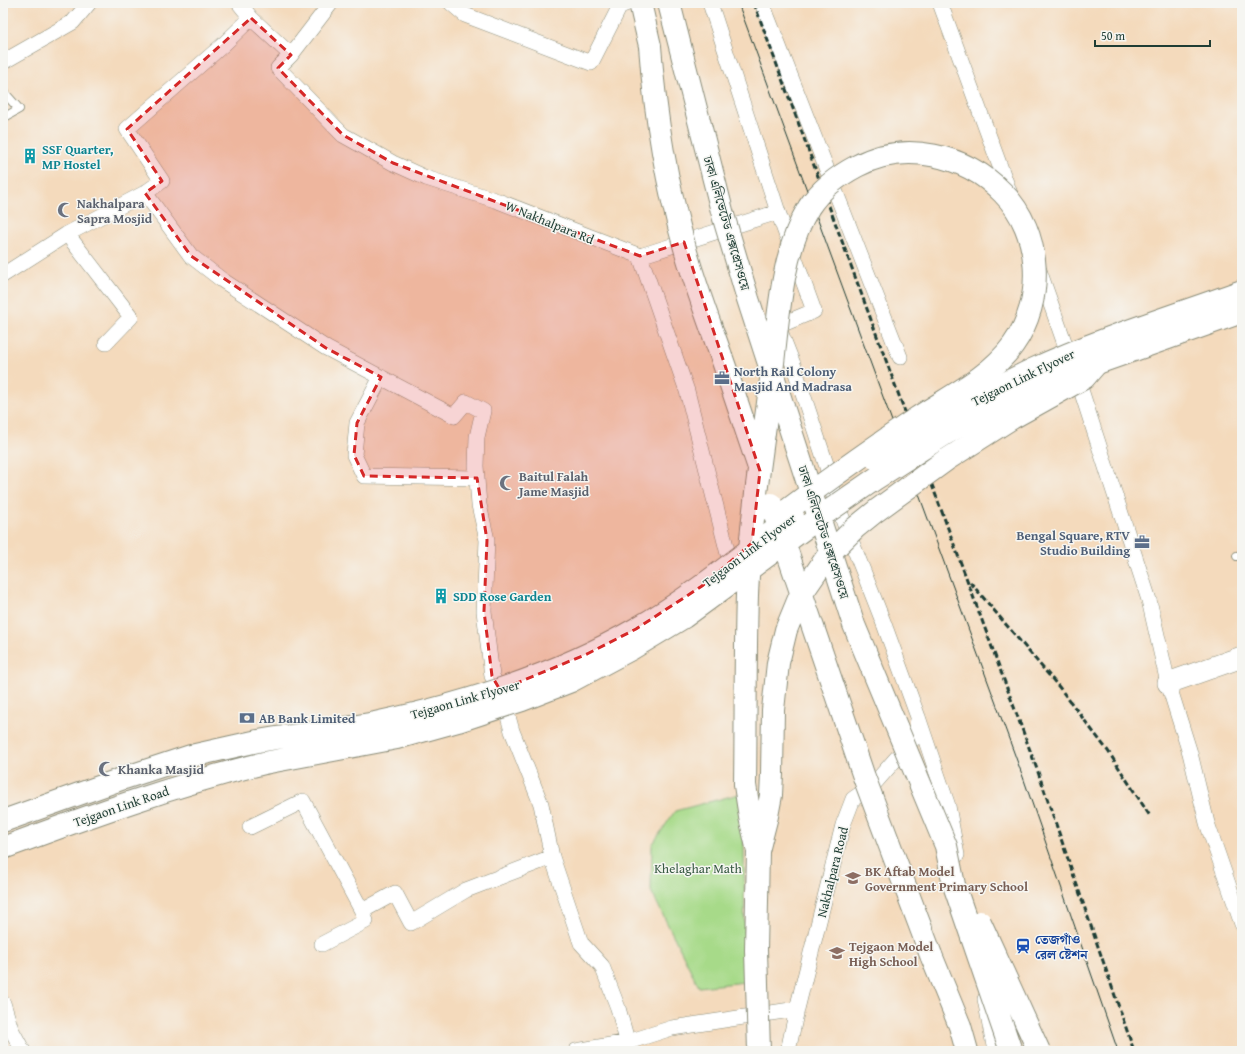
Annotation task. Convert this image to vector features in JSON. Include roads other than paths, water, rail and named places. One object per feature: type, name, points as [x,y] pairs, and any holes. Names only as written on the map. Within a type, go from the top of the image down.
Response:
[{"type":"main road","points":[[640,3],[650,46],[652,82],[666,163],[674,205],[688,259],[864,777],[931,955],[960,1026],[967,1051]]},
{"type":"main road","name":"ঢাকা এলিভেটেড এক্সপ্রেসওয়ে","points":[[669,3],[725,222],[748,299],[854,625],[946,846],[954,885],[1011,1051]]},
{"type":"main road","points":[[734,557],[748,547],[753,541],[777,518],[809,493],[877,445],[989,371],[1013,345],[1025,325],[1032,302],[1035,270],[1031,241],[1020,216],[1003,193],[970,168],[934,155],[914,153],[890,154],[865,162],[844,173],[825,187],[811,204],[801,222],[794,240],[779,311],[753,523],[753,531],[752,538],[751,546],[747,594],[745,785],[750,817],[758,851]]},
{"type":"main road","name":"Tejgaon Link Flyover","points":[[258,741],[374,723],[480,697],[526,681],[610,643],[636,629],[702,586],[734,557],[867,463],[987,393],[1086,346],[1242,291]]},
{"type":"main road","name":"Tejgaon Link Flyover","points":[[264,763],[396,738],[442,726],[522,700],[570,681],[632,649],[684,617],[820,517],[875,479],[947,433],[1016,395],[1058,377],[1242,312]]},
{"type":"main road","points":[[758,1051],[756,950],[758,851],[771,795],[773,710],[778,663],[786,630],[800,596],[829,554],[855,528],[876,511],[946,460],[1012,418],[1084,378],[1098,363]]},
{"type":"main road","name":"Tejgaon Link Road","points":[[3,821],[95,788],[192,756],[258,741]]},
{"type":"main road","name":"Tejgaon Link Road","points":[[3,848],[143,797],[220,774],[264,763]]},
{"type":"main road","points":[[946,846],[969,892],[980,923],[1039,1051]]},
{"type":"street","points":[[3,62],[73,22],[89,3]]},
{"type":"street","points":[[239,3],[251,18],[291,56],[331,3]]},
{"type":"street","points":[[451,3],[465,15],[591,63],[620,6],[628,3]]},
{"type":"street","points":[[710,3],[778,212],[814,311],[778,326],[793,364],[827,467],[834,497],[884,624],[918,717],[948,806],[994,1051]]},
{"type":"street","points":[[762,3],[900,358]]},
{"type":"street","points":[[940,3],[1062,334],[1149,600],[1168,683],[1190,753],[1207,823],[1242,924]]},
{"type":"street","points":[[3,275],[67,234],[145,193],[162,181],[127,129],[224,44],[251,18]]},
{"type":"street","name":"W Nakhalpara Rd","points":[[291,56],[278,68],[343,135],[393,163],[426,178],[498,201],[640,256]]},
{"type":"street","points":[[145,193],[191,256],[222,280],[326,348],[454,416],[466,402],[483,411],[477,437],[477,478],[479,506],[487,540],[484,611],[492,676],[503,698],[512,731],[541,804],[552,857],[581,942],[602,966],[618,1008],[629,1047]]},
{"type":"street","points":[[734,557],[687,391],[640,256],[778,212]]},
{"type":"street","points":[[67,234],[131,317],[106,344]]},
{"type":"street","points":[[381,377],[357,423],[354,455],[364,476],[477,478]]},
{"type":"street","points":[[503,698],[513,695],[601,654],[637,636],[674,614],[834,497]]},
{"type":"street","points":[[1168,683],[1242,657]]},
{"type":"street","name":"Nakhalpara Road","points":[[788,1051],[843,825],[853,799],[873,785],[915,737],[918,717]]},
{"type":"street","points":[[250,826],[303,801],[362,910],[366,921],[322,944]]},
{"type":"street","points":[[362,910],[395,893],[411,923],[466,890],[552,857]]},
{"type":"street","points":[[3,1002],[11,1029],[23,1051]]},
{"type":"street","points":[[576,1051],[629,1047],[672,1028],[797,1009]]},
{"type":"lane","points":[[3,91],[19,109],[3,118]]},
{"type":"tram line","points":[[738,3],[1023,777],[1118,1051]]},
{"type":"railway","points":[[754,3],[1038,772],[1134,1051]]},
{"type":"railway","points":[[970,582],[1059,687],[1108,751],[1150,816]]},
{"type":"place","name":"SSF Quarter, MP Hostel","points":[[30,156]]},
{"type":"place","name":"Nakhalpara Sapra Mosjid","points":[[65,210]]},
{"type":"place","name":"North Rail Colony Masjid And Madrasa","points":[[722,378]]},
{"type":"place","name":"Baitul Falah Jame Masjid","points":[[507,483]]},
{"type":"place","name":"Bengal Square, RTV Studio Building","points":[[1142,542]]},
{"type":"place","name":"SDD Rose Garden","points":[[441,596]]},
{"type":"place","name":"AB Bank Limited","points":[[247,718]]},
{"type":"place","name":"Khanka Masjid","points":[[106,769]]},
{"type":"place","name":"BK Aftab Model Government Primary School","points":[[853,878]]},
{"type":"place","name":"তেজগাঁও রেল ষ্টেশন","points":[[1023,946]]},
{"type":"place","name":"Tejgaon Model High School","points":[[837,953]]},
{"type":"park label","name":"Khelaghar Math","points":[[698,868]]}]
